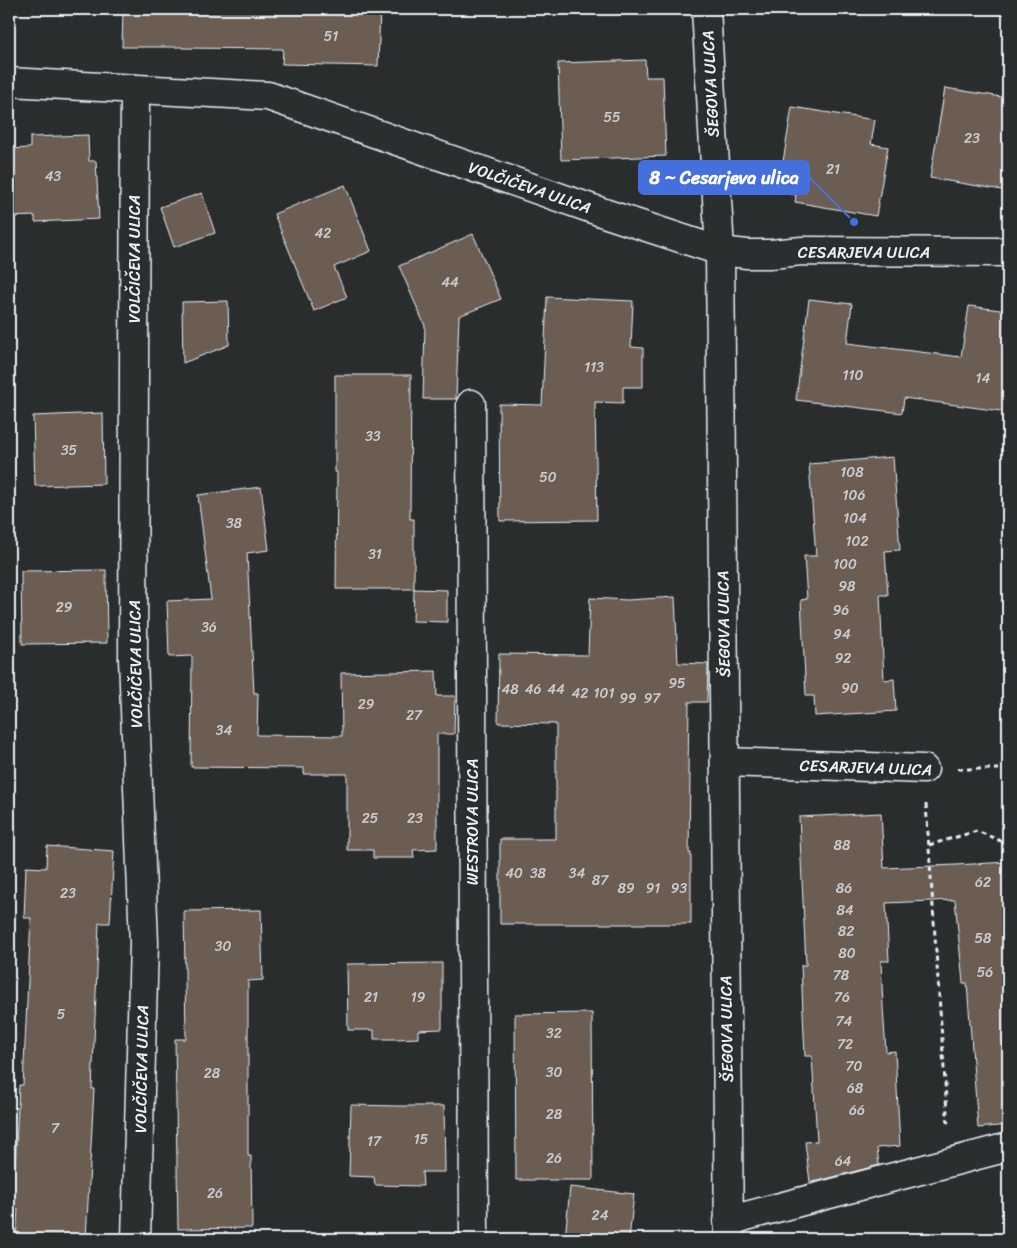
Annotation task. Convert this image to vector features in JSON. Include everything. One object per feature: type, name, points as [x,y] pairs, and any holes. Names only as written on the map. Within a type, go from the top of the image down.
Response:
[{"type":"street","name":"ŠEGOVA ULICA","points":[[706,9],[720,250],[728,1231]]},
{"type":"street","name":"VOLČIČEVA ULICA","points":[[9,82],[268,96],[610,215],[720,250]]},
{"type":"street","name":"VOLČIČEVA ULICA","points":[[135,89],[133,658],[144,944],[136,1239]]},
{"type":"street","name":"CESARJEVA ULICA","points":[[720,250],[747,254],[802,251],[1008,252]]},
{"type":"street","name":"WESTROVA ULICA","points":[[471,404],[474,1239]]},
{"type":"street","name":"CESARJEVA ULICA","points":[[725,762],[924,769]]},
{"type":"street","points":[[728,1231],[755,1214],[1008,1147]]},
{"type":"path","name":"CESARJEVA ULICA","points":[[924,769],[1008,769]]},
{"type":"path","points":[[924,769],[950,1162]]},
{"type":"path","points":[[929,845],[977,831],[1008,844]]},
{"type":"building","points":[[123,9],[380,9],[378,66],[282,64],[283,49],[122,47]]},
{"type":"building","points":[[645,60],[646,77],[663,77],[666,156],[561,160],[558,63]]},
{"type":"building","points":[[945,88],[1008,98],[1008,191],[930,178]]},
{"type":"building","points":[[792,107],[875,120],[871,144],[888,147],[876,216],[795,202],[796,195],[778,192]]},
{"type":"building","points":[[88,135],[89,161],[96,161],[99,219],[35,222],[35,216],[10,217],[9,149],[30,148],[30,137]]},
{"type":"building","points":[[345,185],[371,251],[334,267],[347,297],[314,311],[274,214]]},
{"type":"building","points":[[202,193],[215,233],[174,247],[160,207]]},
{"type":"building","points":[[473,234],[501,299],[459,316],[456,399],[423,399],[425,326],[399,266]]},
{"type":"building","points":[[547,297],[633,301],[631,347],[643,348],[643,387],[623,387],[623,403],[595,402],[597,520],[500,521],[499,404],[542,405]]},
{"type":"building","points":[[809,299],[852,304],[847,343],[961,357],[969,306],[1008,311],[1004,350],[1008,351],[1008,412],[904,398],[902,413],[796,400]]},
{"type":"building","points":[[228,301],[229,345],[183,363],[182,302]]},
{"type":"building","points":[[335,375],[411,375],[410,519],[414,519],[414,589],[336,589],[337,472],[335,472]]},
{"type":"building","points":[[103,413],[104,484],[35,486],[33,416]]},
{"type":"building","points":[[893,457],[900,550],[885,551],[888,595],[880,595],[884,680],[894,679],[896,711],[815,716],[814,696],[806,696],[801,600],[807,599],[804,556],[816,556],[809,464]]},
{"type":"building","points":[[261,487],[269,550],[247,553],[254,693],[258,693],[257,735],[342,736],[341,673],[436,671],[437,696],[455,696],[454,734],[437,734],[437,849],[413,850],[414,858],[373,858],[373,850],[347,850],[347,774],[304,774],[304,768],[191,767],[192,656],[169,657],[167,601],[211,599],[198,495]]},
{"type":"building","points":[[106,570],[107,643],[22,644],[21,571]]},
{"type":"building","points":[[414,589],[447,590],[447,622],[413,621]]},
{"type":"building","points":[[675,597],[678,663],[708,664],[707,702],[689,702],[688,774],[690,774],[689,853],[691,853],[691,924],[500,924],[500,839],[556,839],[556,724],[498,723],[499,654],[588,655],[590,598],[628,600]]},
{"type":"building","points":[[881,813],[884,868],[1008,862],[1008,1125],[978,1128],[967,983],[963,983],[955,900],[886,903],[889,961],[881,961],[883,1007],[886,1052],[895,1051],[900,1146],[877,1148],[879,1165],[810,1182],[805,1142],[817,1141],[812,1056],[805,1056],[801,965],[806,965],[799,817]]},
{"type":"building","points":[[47,846],[114,851],[110,923],[99,923],[92,1089],[94,1089],[86,1239],[16,1239],[18,1209],[9,1209],[9,1167],[15,1167],[19,1085],[23,1085],[31,918],[24,918],[26,867],[46,868]]},
{"type":"building","points":[[261,910],[263,980],[248,981],[248,1156],[251,1156],[252,1228],[178,1229],[175,1039],[186,1039],[184,911]]},
{"type":"building","points":[[442,963],[442,1029],[418,1030],[418,1038],[396,1039],[374,1039],[374,1030],[348,1030],[347,964]]},
{"type":"building","points":[[592,1013],[593,1180],[516,1180],[515,1014]]},
{"type":"building","points":[[351,1105],[444,1106],[445,1172],[422,1172],[423,1186],[375,1185],[374,1177],[349,1176]]},
{"type":"building","points":[[570,1187],[634,1194],[629,1239],[565,1239]]},
{"type":"place","name":"8 ~ Cesarjeva ulica","points":[[854,222]]}]
